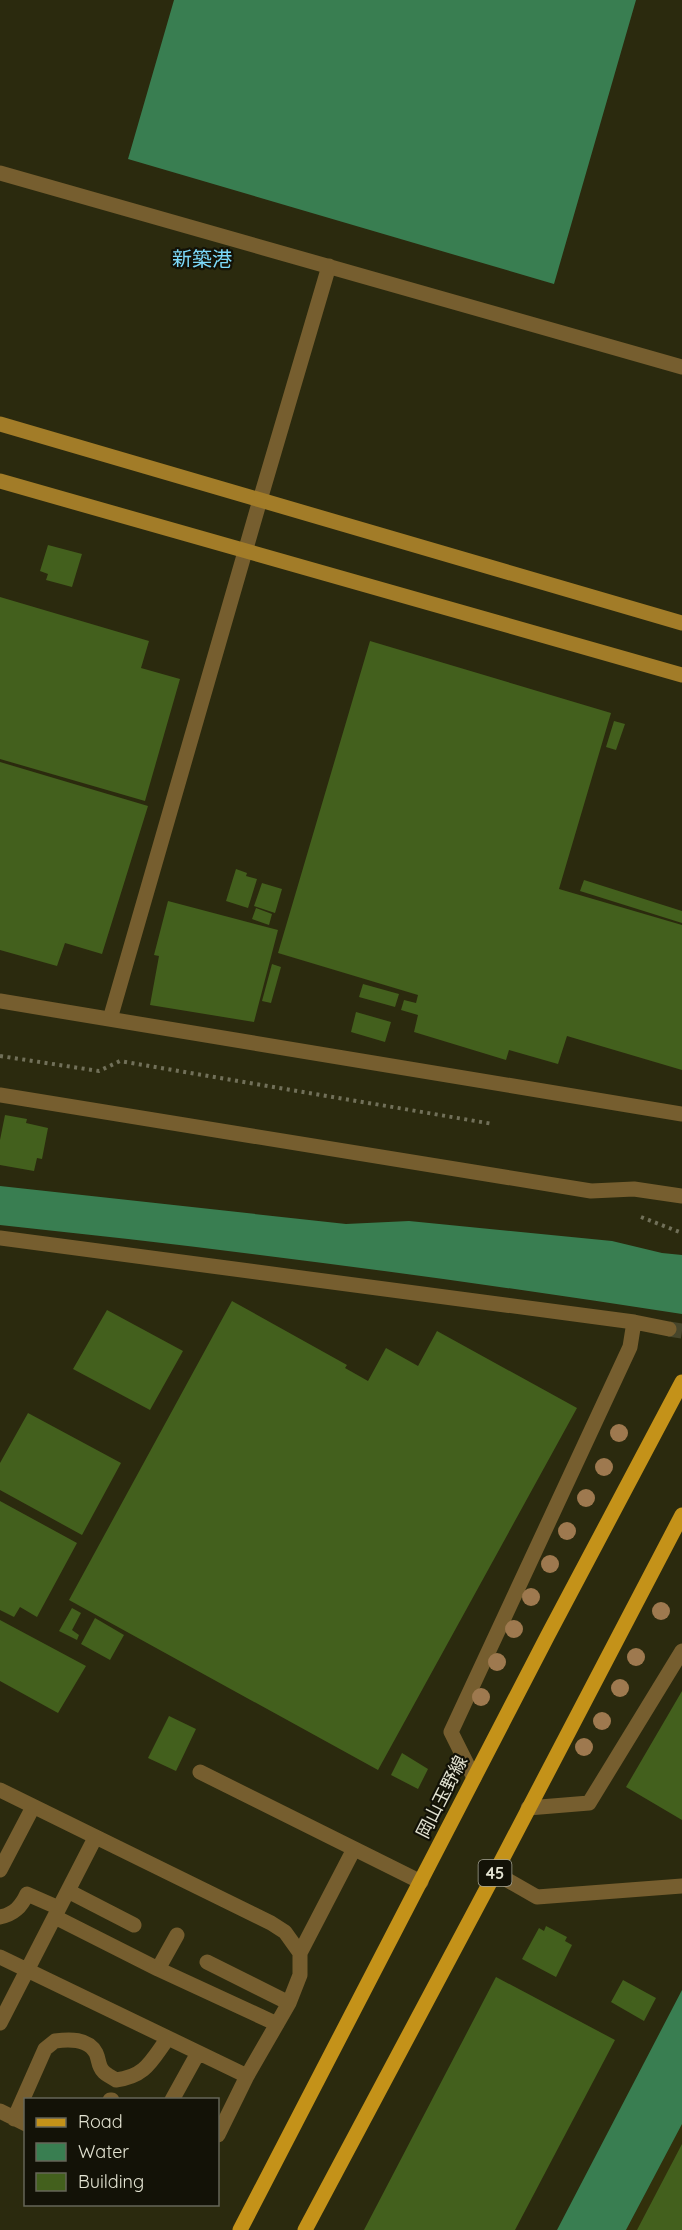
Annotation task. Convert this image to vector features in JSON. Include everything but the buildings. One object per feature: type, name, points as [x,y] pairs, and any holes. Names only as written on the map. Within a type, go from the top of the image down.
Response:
[{"type":"main road","name":"岡山玉野線","points":[[240,2230],[682,1382]]},
{"type":"main road","name":"45","points":[[305,2230],[682,1515]]},
{"type":"street","points":[[0,173],[682,367]]},
{"type":"street","points":[[110,1019],[329,266]]},
{"type":"street","points":[[0,424],[682,623]]},
{"type":"street","points":[[0,481],[682,675]]},
{"type":"street","points":[[0,1002],[682,1114]]},
{"type":"street","points":[[0,1095],[591,1191],[634,1190],[682,1196]]},
{"type":"street","points":[[0,1238],[634,1322],[669,1329]]},
{"type":"street","points":[[474,1779],[451,1731],[630,1347],[634,1322]]},
{"type":"street","points":[[528,1808],[589,1803],[682,1651]]},
{"type":"street","points":[[200,1772],[421,1882]]},
{"type":"street","points":[[0,1790],[271,1923],[285,1932],[300,1953]]},
{"type":"street","points":[[0,1870],[33,1807]]},
{"type":"street","points":[[0,2023],[95,1838]]},
{"type":"street","points":[[219,2133],[247,2076],[289,2002],[300,1975],[300,1953],[354,1849]]},
{"type":"street","points":[[495,1873],[537,1897],[682,1886]]},
{"type":"street","points":[[68,1891],[134,1925]]},
{"type":"street","points":[[0,1917],[22,1906],[27,1894],[158,1969],[277,2024]]},
{"type":"street","points":[[158,1969],[177,1935]]},
{"type":"street","points":[[0,1957],[247,2076]]},
{"type":"street","points":[[207,1962],[289,2002]]},
{"type":"street","points":[[28,2098],[40,2058],[45,2049],[55,2041],[81,2041],[90,2046],[104,2072],[116,2080],[133,2078],[147,2067],[168,2038]]},
{"type":"street","points":[[173,2098],[198,2053]]},
{"type":"street","points":[[0,2112],[20,2122]]},
{"type":"path","points":[[0,1056],[99,1071],[120,1061],[493,1124]]},
{"type":"shaded area","points":[[682,2124],[682,2230],[626,2230]]},
{"type":"water","points":[[174,0],[636,0],[554,284],[128,159]]},
{"type":"water","points":[[0,1186],[346,1224],[409,1221],[612,1241],[662,1253],[682,1255],[682,1314],[342,1265],[0,1225]]},
{"type":"water","points":[[682,1990],[682,2124],[626,2230],[557,2230]]},
{"type":"tunnel","points":[[669,1329],[682,1331]]},
{"type":"district","name":"新築港","points":[[202,259]]}]
